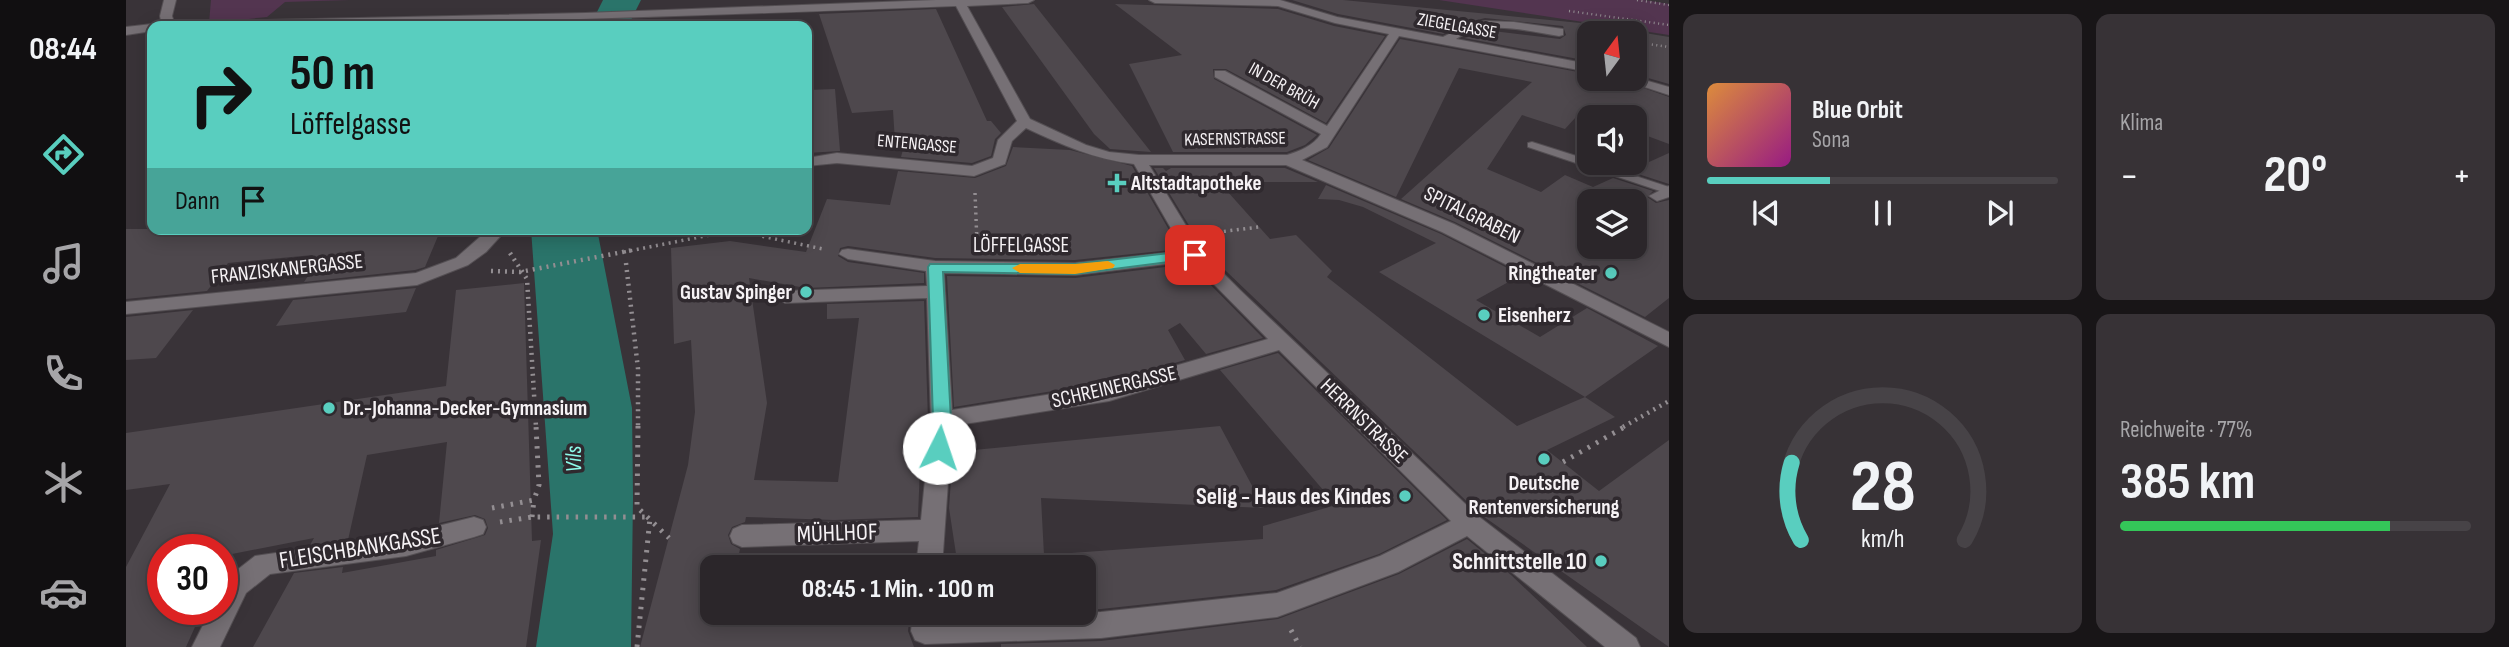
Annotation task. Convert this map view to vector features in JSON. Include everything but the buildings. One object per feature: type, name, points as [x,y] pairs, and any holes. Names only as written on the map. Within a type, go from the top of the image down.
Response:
[{"type":"street","points":[[168,21],[170,0]]},
{"type":"street","points":[[377,21],[1028,0]]},
{"type":"street","name":"ZIEGELGASSE","points":[[1156,0],[1277,1],[1335,20],[1395,33],[1577,66]]},
{"type":"street","points":[[959,2],[1024,122]]},
{"type":"street","points":[[1445,41],[1457,31],[1478,24],[1502,24],[1559,32]]},
{"type":"street","points":[[126,31],[147,29]]},
{"type":"street","name":"KASERNSTRASSE","points":[[1024,122],[1081,148],[1107,156],[1139,160],[1288,160],[1306,154],[1322,144],[1395,33]]},
{"type":"street","name":"IN DER BRÜH","points":[[1220,74],[1329,133]]},
{"type":"street","points":[[1647,85],[1669,91]]},
{"type":"street","name":"ENTENGASSE","points":[[812,161],[837,158],[974,171],[1000,161],[1005,140],[1024,122]]},
{"type":"street","name":"HERRNSTRASSE","points":[[1139,160],[1195,255],[1469,523],[1626,647]]},
{"type":"street","name":"SPITALGRABEN","points":[[1288,160],[1448,228],[1669,340]]},
{"type":"street","name":"FRANZISKANERGASSE","points":[[126,308],[416,279],[452,269],[479,251],[494,235]]},
{"type":"street","name":"LÖFFELGASSE","points":[[848,254],[935,267],[1075,269],[1195,255]]},
{"type":"street","points":[[930,555],[942,420],[935,267]]},
{"type":"street","points":[[785,297],[936,292]]},
{"type":"street","name":"SCHREINERGASSE","points":[[942,420],[1108,393],[1282,342]]},
{"type":"street","points":[[1096,625],[1277,605],[1389,564],[1469,523]]},
{"type":"street","name":"FLEISCHBANKGASSE","points":[[206,647],[237,586],[264,564],[406,545],[474,527]]},
{"type":"street","name":"MÜHLHOF","points":[[742,536],[931,530]]},
{"type":"lane","points":[[1532,145],[1665,193]]},
{"type":"path","points":[[1637,0],[1669,5]]},
{"type":"path","points":[[1566,11],[1669,25]]},
{"type":"path","points":[[1647,44],[1669,47]]},
{"type":"path","points":[[974,171],[978,268]]},
{"type":"path","points":[[1182,235],[1259,226]]},
{"type":"path","points":[[650,517],[532,517],[539,485],[527,279],[520,272],[654,244]]},
{"type":"path","points":[[626,264],[638,369],[637,507],[670,538]]},
{"type":"path","points":[[1563,462],[1669,401]]},
{"type":"path","points":[[474,527],[477,511],[534,499]]},
{"type":"path","points":[[637,647],[650,517]]},
{"type":"shaded area","points":[[211,0],[350,0],[285,2],[267,17],[209,21]]},
{"type":"shaded area","points":[[1439,0],[1644,0],[1669,4],[1669,35],[1647,32],[1647,21],[1577,21]]},
{"type":"water","points":[[531,235],[598,235],[632,408],[631,647],[536,647],[553,534]]},
{"type":"waterway","name":"Vils","points":[[612,21],[622,0]]},
{"type":"slow traffic","points":[[1020,268],[1075,269],[1108,265]]},
{"type":"place","name":"Altstadtapotheke","points":[[1117,183]]},
{"type":"place","name":"Ringtheater","points":[[1611,273]]},
{"type":"place","name":"Gustav Spinger","points":[[806,292]]},
{"type":"place","name":"Eisenherz","points":[[1484,315]]},
{"type":"place","name":"Dr.-Johanna-Decker-Gymnasium","points":[[329,408]]},
{"type":"place","name":"Deutsche Rentenversicherung","points":[[1544,459]]},
{"type":"place","name":"Selig - Haus des Kindes","points":[[1405,496]]},
{"type":"place","name":"Schnittstelle 10","points":[[1601,561]]},
{"type":"route","points":[[939,448],[942,420],[935,267],[1075,269],[1195,255]]}]
